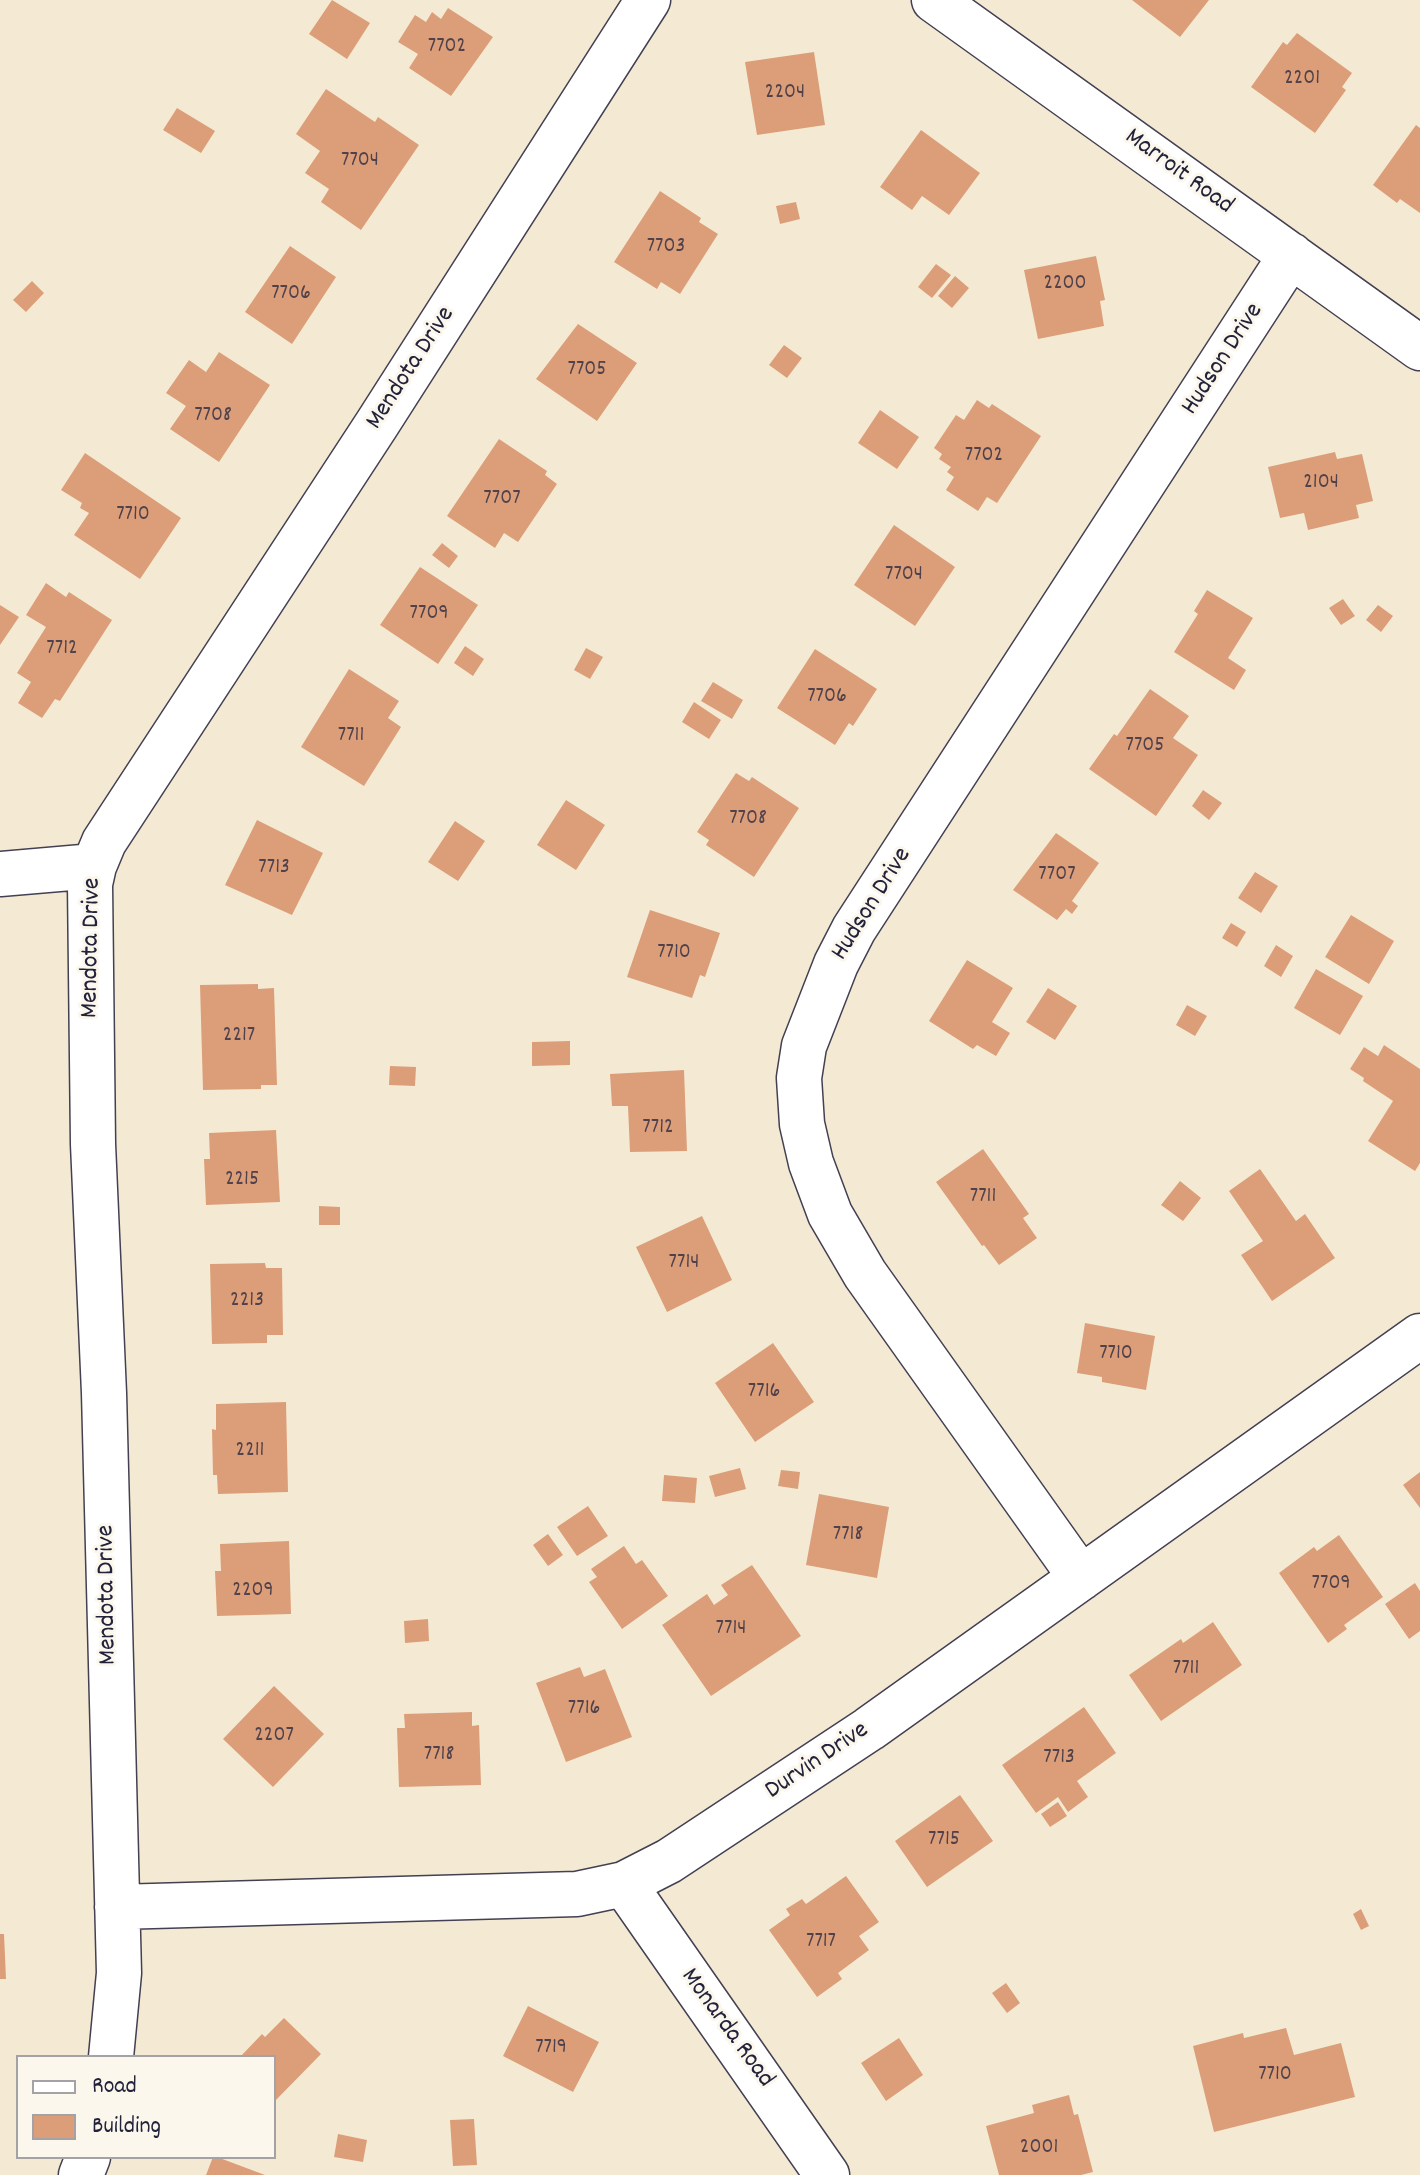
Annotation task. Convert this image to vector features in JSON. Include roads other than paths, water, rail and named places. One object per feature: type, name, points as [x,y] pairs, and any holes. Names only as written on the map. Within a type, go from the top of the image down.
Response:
[{"type":"street","name":"Mendota Drive","points":[[111,2055],[119,1973],[104,1393],[93,1144],[90,884],[94,866],[104,842],[386,411],[648,0]]},
{"type":"street","name":"Marroit Road","points":[[934,0],[1420,348]]},
{"type":"street","name":"Hudson Drive","points":[[1081,1578],[865,1274],[830,1214],[811,1163],[802,1124],[799,1078],[804,1046],[836,964],[854,929],[1291,255]]},
{"type":"street","points":[[0,874],[94,866]]},
{"type":"street","name":"Durvin Drive","points":[[117,1907],[577,1894],[624,1884],[669,1861],[869,1729],[1420,1336]]},
{"type":"street","name":"Monarda Road","points":[[624,1884],[827,2175]]}]
